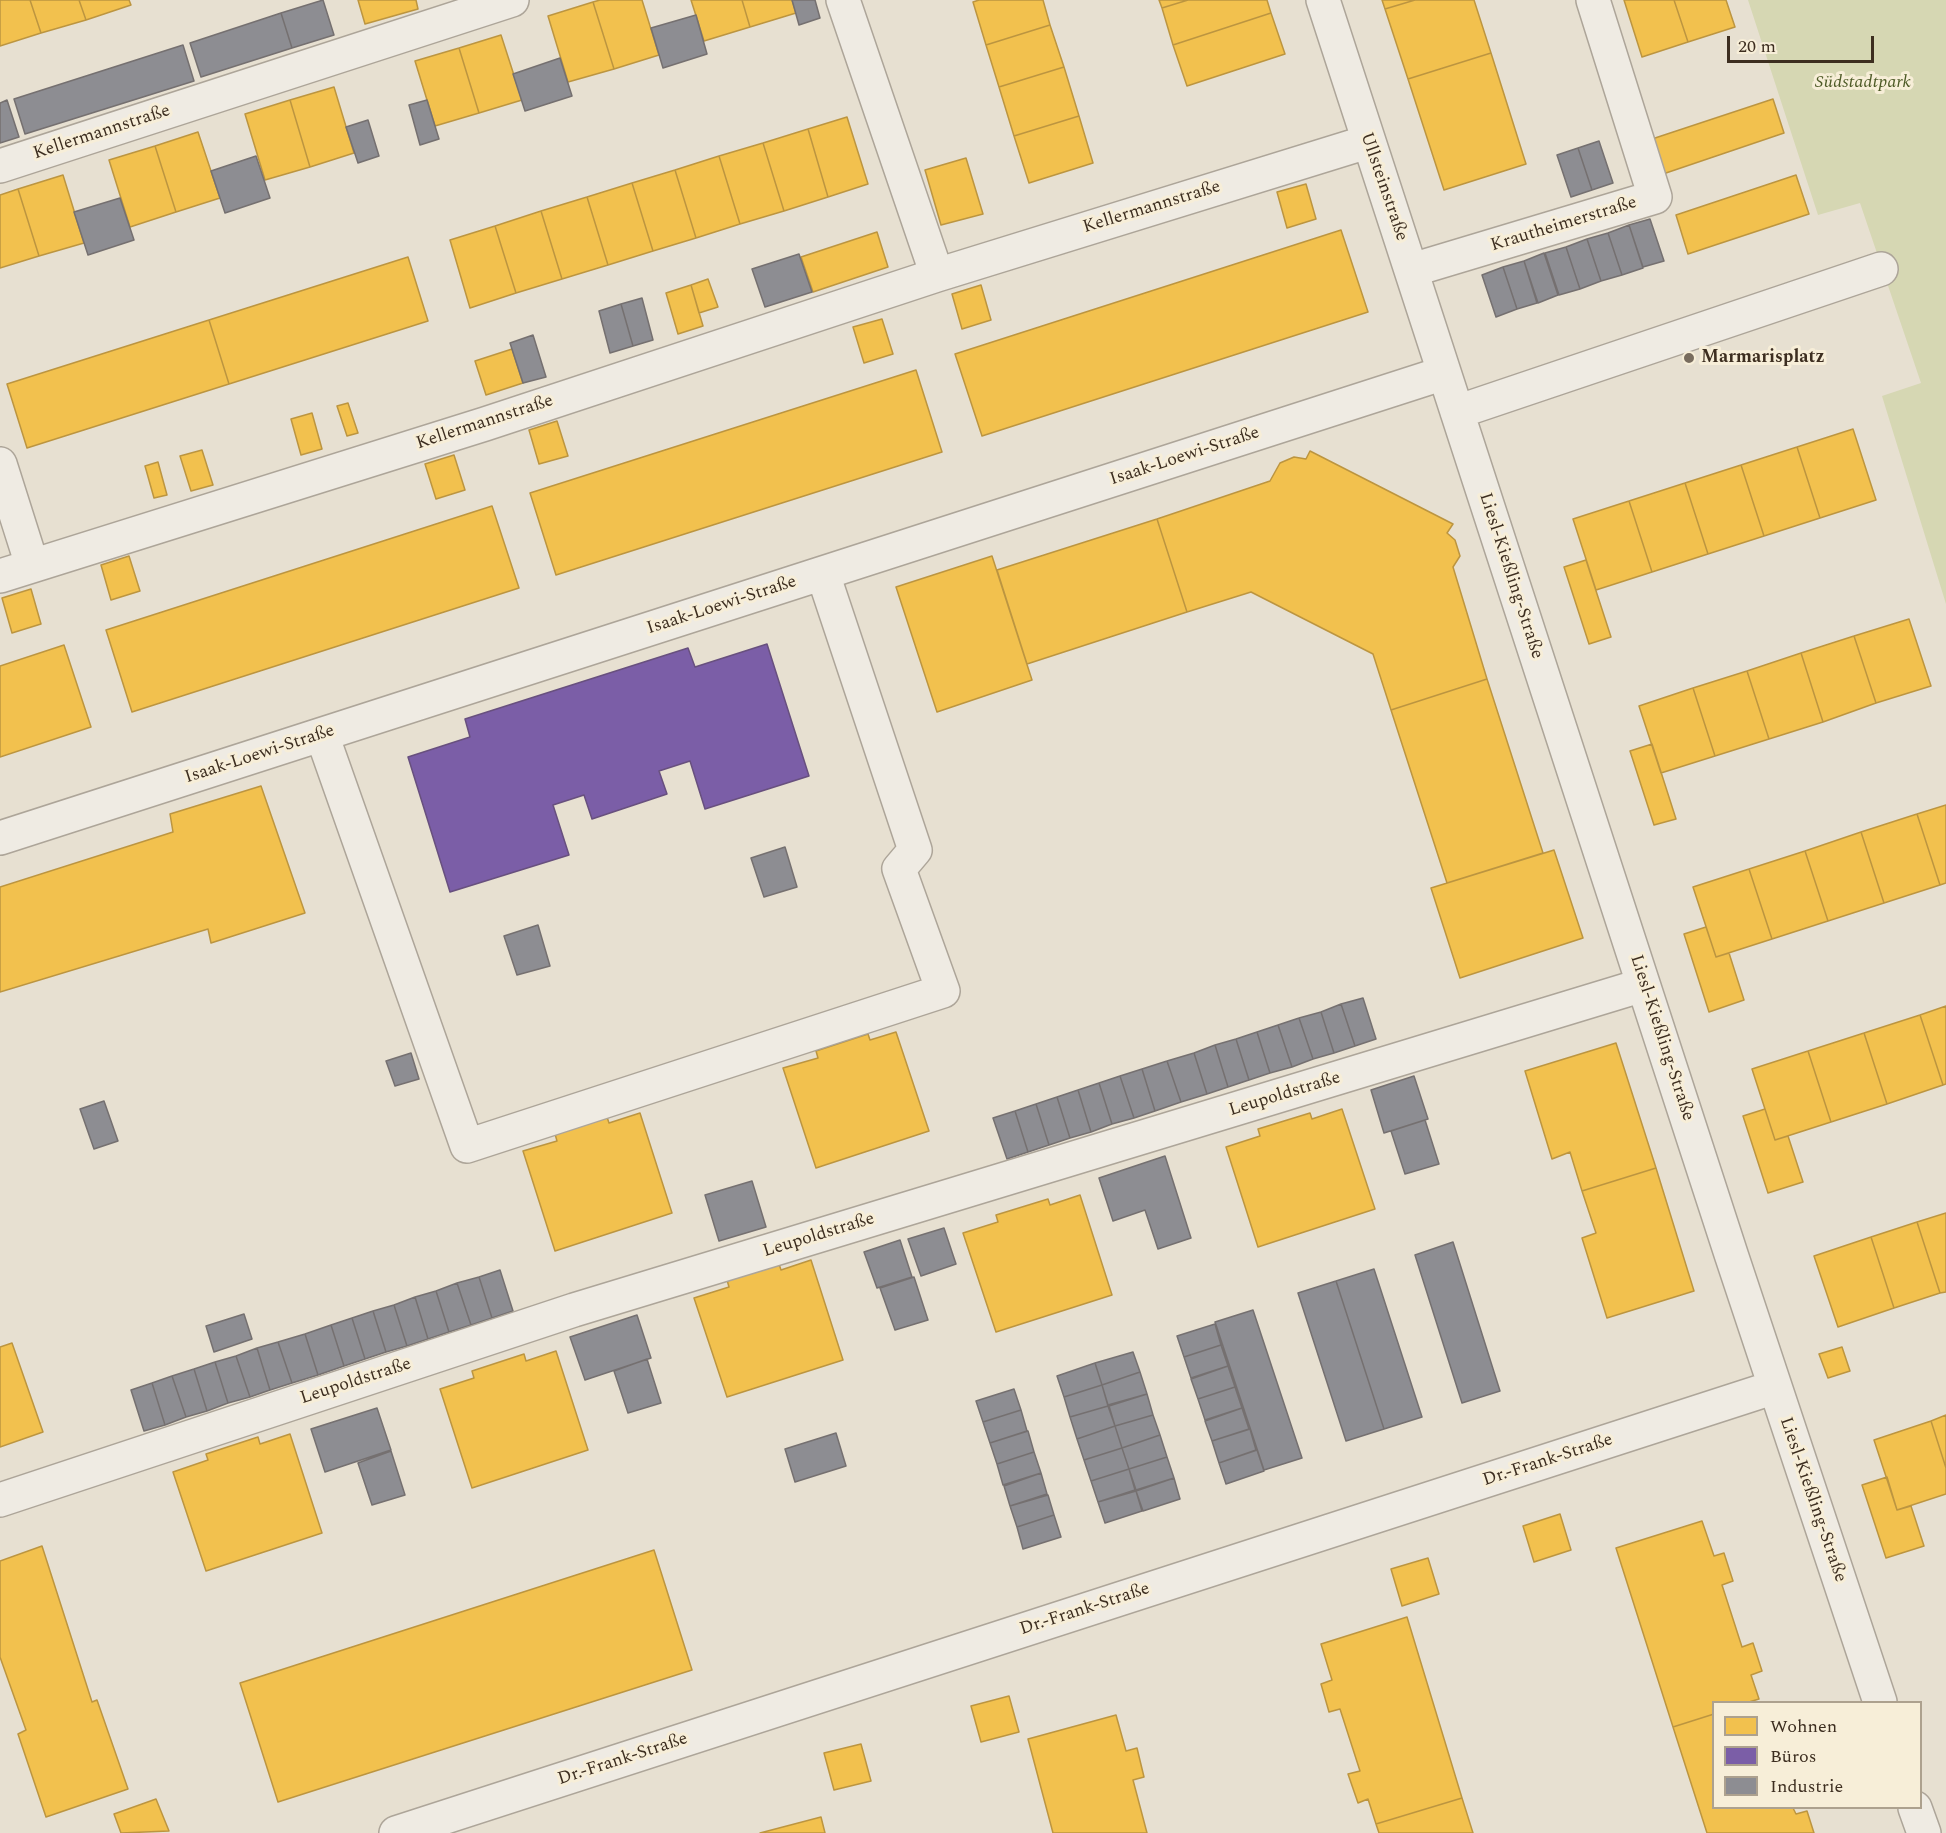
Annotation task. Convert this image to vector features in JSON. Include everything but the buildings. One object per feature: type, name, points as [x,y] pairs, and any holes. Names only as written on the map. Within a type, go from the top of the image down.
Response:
[{"type":"street","name":"Kellermannstraße","points":[[0,166],[512,0]]},
{"type":"street","points":[[843,0],[937,275]]},
{"type":"street","name":"Ullsteinstraße","points":[[1323,0],[1367,142],[1412,270],[1444,373]]},
{"type":"street","name":"Krautheimerstraße","points":[[1412,270],[1655,197],[1593,0]]},
{"type":"street","name":"Kellermannstraße","points":[[0,576],[485,424],[937,275],[1367,142]]},
{"type":"street","points":[[1457,412],[1881,269]]},
{"type":"street","name":"Liesl-Kießling-Straße","points":[[1444,373],[1880,1701]]},
{"type":"street","name":"Isaak-Loewi-Straße","points":[[0,838],[1444,373]]},
{"type":"street","points":[[0,464],[32,566]]},
{"type":"street","points":[[322,735],[467,1146],[943,991],[899,869],[915,850],[823,574]]},
{"type":"street","name":"Leupoldstraße","points":[[0,1500],[573,1310],[1643,985]]},
{"type":"street","name":"Dr.-Frank-Straße","points":[[396,1833],[1775,1387]]},
{"type":"street","points":[[1916,1809],[1924,1833]]},
{"type":"green space","name":"Südstadtpark","points":[[1748,0],[1946,0],[1946,604],[1882,396],[1921,383],[1860,203],[1818,215]]},
{"type":"place","name":"Marmarisplatz","points":[[1689,358]]}]
